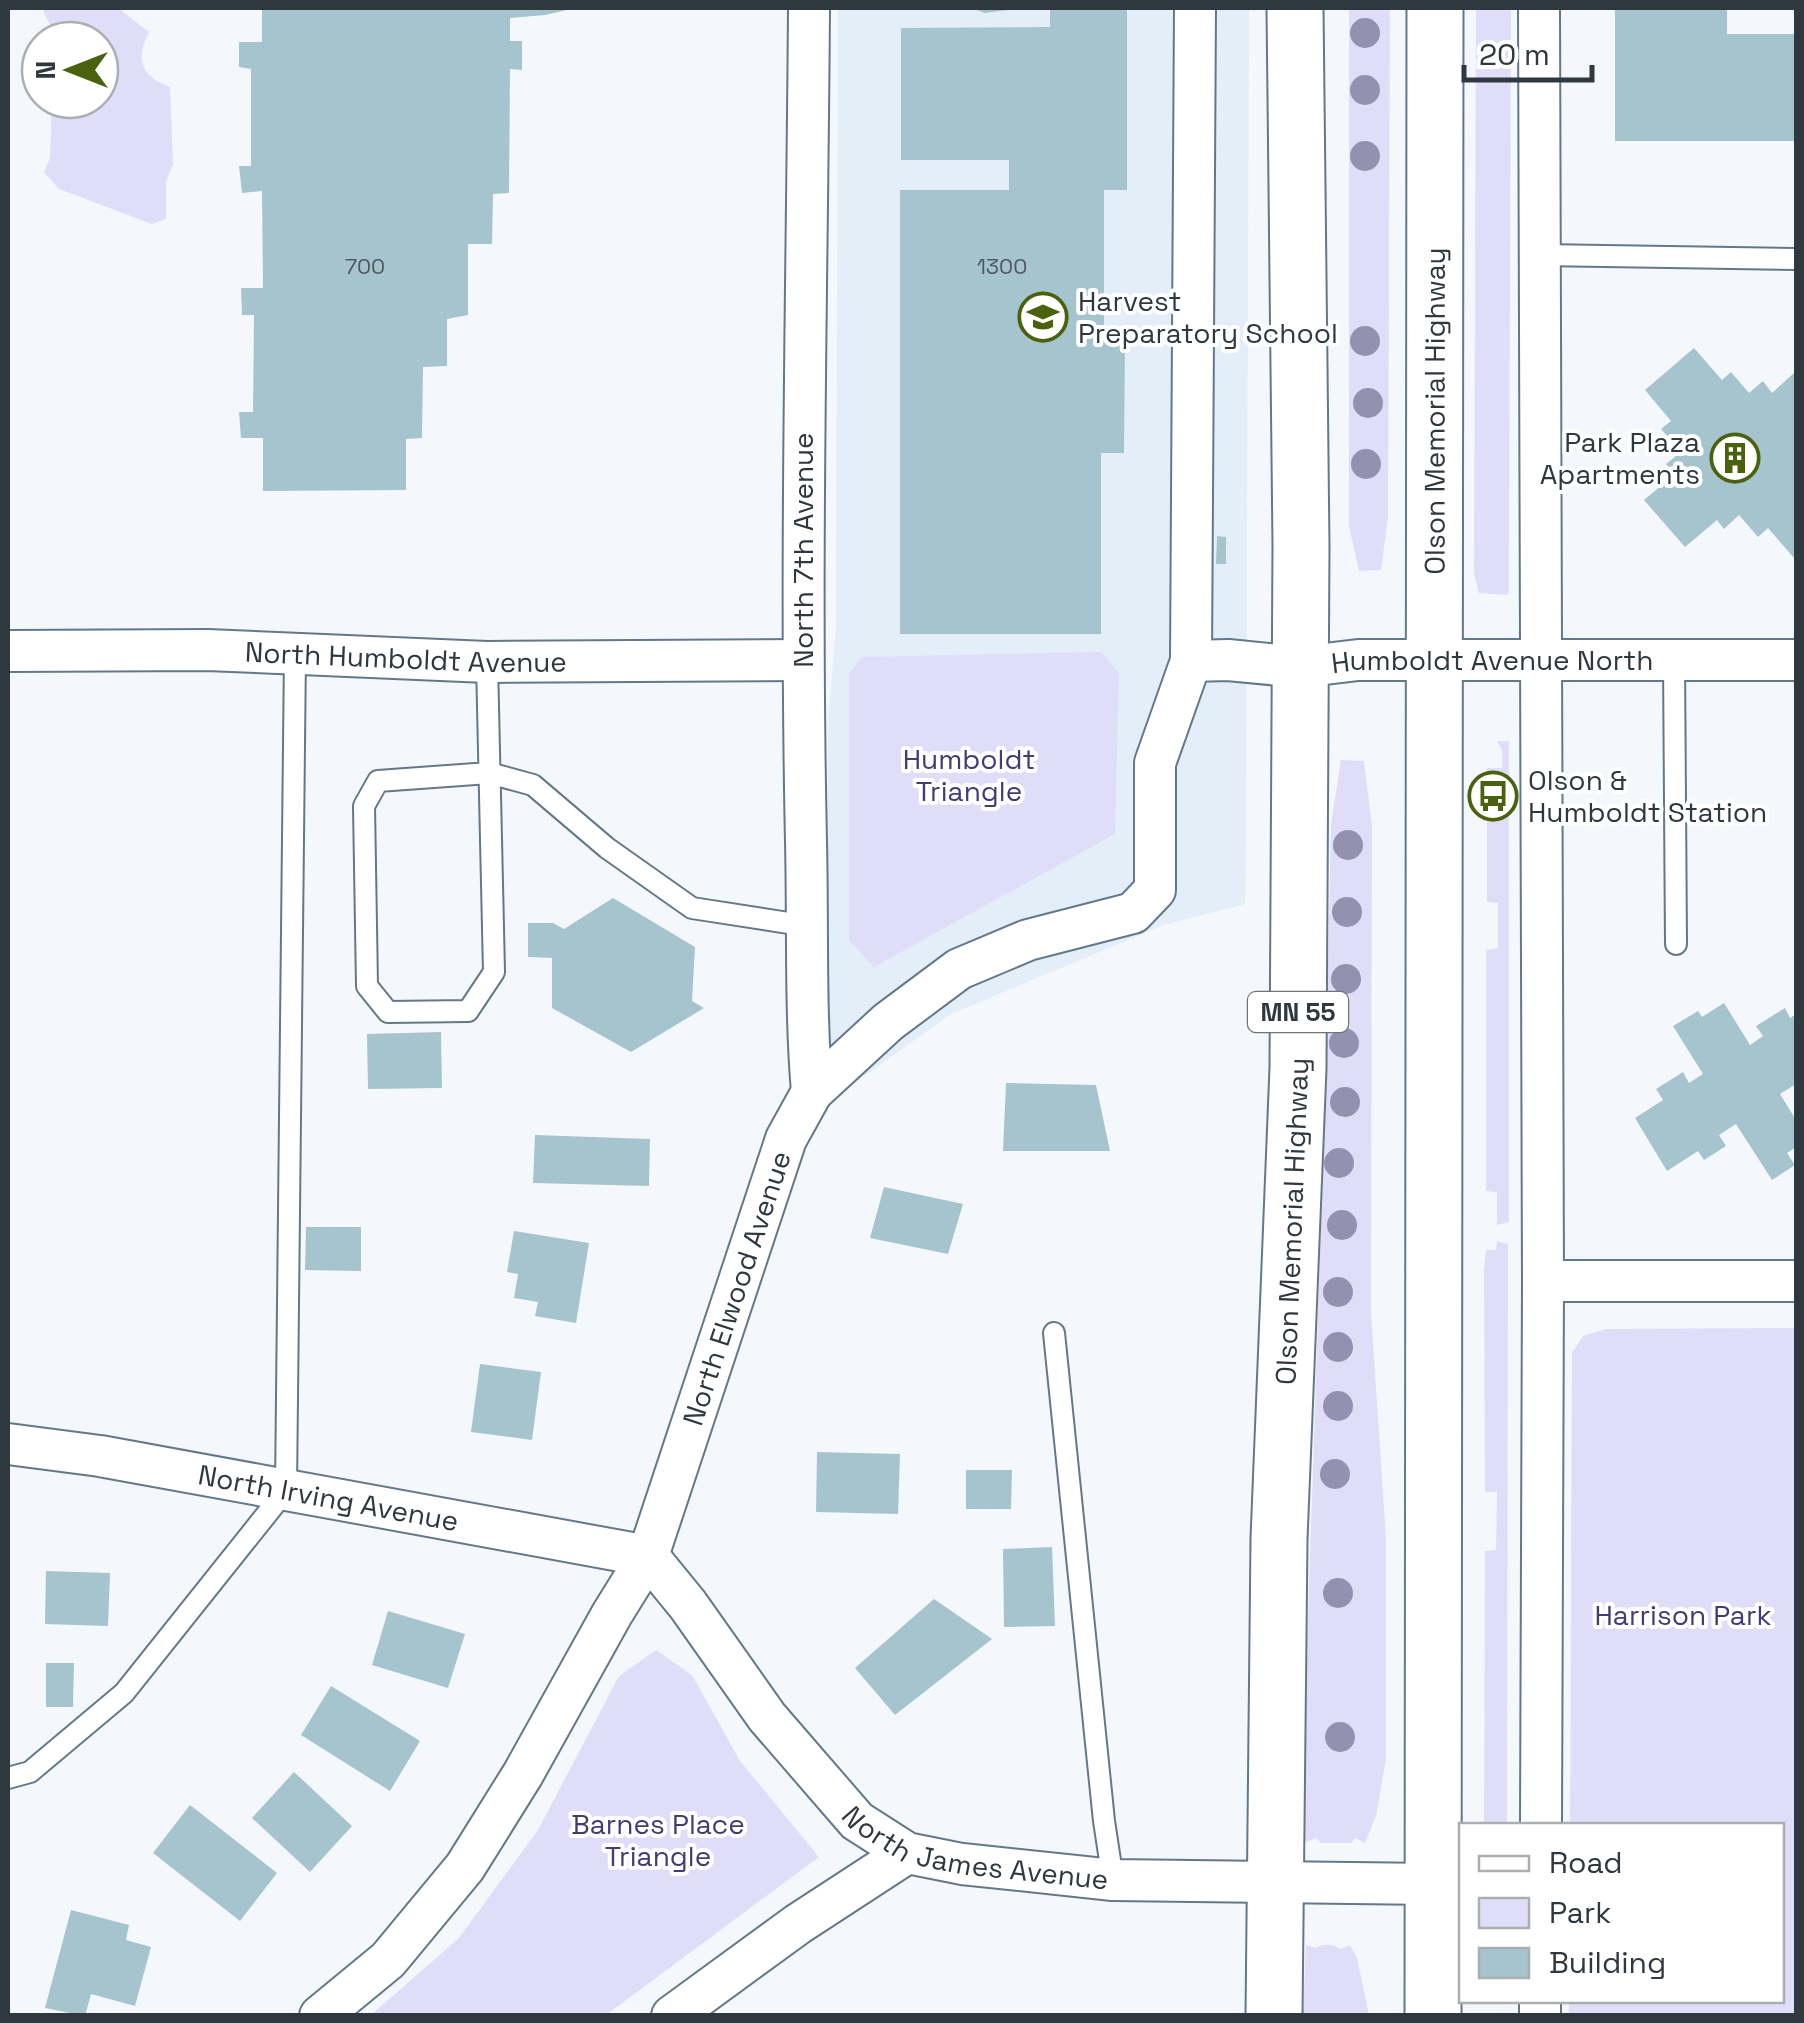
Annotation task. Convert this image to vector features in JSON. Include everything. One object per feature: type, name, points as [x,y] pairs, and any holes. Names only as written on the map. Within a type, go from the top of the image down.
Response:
[{"type":"main road","name":"Olson Memorial Highway","points":[[1274,2016],[1279,1540],[1298,1068],[1296,8]]},
{"type":"main road","name":"Olson Memorial Highway","points":[[1433,2016],[1435,8]]},
{"type":"street","name":"North 7th Avenue","points":[[809,8],[802,660],[808,926],[806,1016],[812,1092]]},
{"type":"street","name":"North Elwood Avenue","points":[[320,2016],[388,1960],[466,1867],[648,1556],[786,1139],[812,1092],[888,1022],[959,969],[1028,940],[1133,912],[1155,890],[1155,764],[1191,660],[1195,8]]},
{"type":"street","points":[[1539,8],[1540,1823]]},
{"type":"street","name":"North Humboldt Avenue","points":[[8,650],[206,650],[487,662],[802,660]]},
{"type":"street","name":"Humboldt Avenue North","points":[[1191,660],[1300,667],[1358,660],[1796,660]]},
{"type":"street","points":[[1542,1282],[1796,1281]]},
{"type":"street","name":"North Irving Avenue","points":[[8,1444],[100,1456],[648,1556]]},
{"type":"street","name":"North James Avenue","points":[[648,1556],[688,1605],[767,1717],[857,1821],[907,1853],[962,1864],[1113,1880],[1433,1884]]},
{"type":"street","points":[[672,2016],[798,1924],[907,1853]]},
{"type":"lane","points":[[1540,255],[1796,259]]},
{"type":"lane","points":[[8,1778],[30,1772],[124,1692],[286,1490],[295,653]]},
{"type":"lane","points":[[1674,660],[1676,944]]},
{"type":"lane","points":[[487,662],[489,773],[494,972],[468,1011],[388,1012],[367,986],[364,806],[378,781],[489,773],[532,784],[607,848],[692,908],[808,926]]},
{"type":"lane","points":[[1054,1333],[1113,1880]]},
{"type":"shaded area","name":"Harvest Preparatory School","points":[[838,8],[1249,8],[1246,866],[1245,904],[1164,925],[951,1014],[821,1107],[827,975],[828,720],[836,626]]},
{"type":"green space","points":[[42,8],[118,8],[149,32],[142,51],[143,66],[153,78],[170,87],[173,164],[166,182],[166,219],[152,224],[59,189],[44,172],[50,158],[51,120],[120,120],[120,20],[48,20]]},
{"type":"green space","points":[[1349,8],[1390,8],[1388,517],[1381,570],[1359,571],[1349,526]]},
{"type":"green space","points":[[1476,8],[1511,8],[1507,595],[1479,593],[1474,574]]},
{"type":"green space","name":"Humboldt Triangle","points":[[1101,652],[1119,673],[1115,834],[874,967],[849,940],[849,674],[861,657]]},
{"type":"green space","points":[[1497,741],[1509,741],[1509,1222],[1497,1225],[1497,1192],[1486,1191],[1486,950],[1498,948],[1498,903],[1487,902],[1487,816],[1502,815],[1502,774],[1487,774],[1487,768],[1502,768],[1502,750]]},
{"type":"green space","points":[[1341,760],[1364,761],[1372,827],[1371,1311],[1386,1539],[1386,1759],[1376,1816],[1365,1843],[1355,1838],[1352,1843],[1321,1843],[1316,1838],[1306,1842],[1304,1836],[1331,824]]},
{"type":"green space","points":[[1497,1241],[1508,1244],[1507,1823],[1484,1823],[1485,1551],[1496,1550],[1497,1492],[1485,1492],[1484,1271],[1486,1250],[1496,1250]]},
{"type":"green space","name":"Harrison Park","points":[[1796,1328],[1796,2015],[1569,2015],[1569,2003],[1784,2003],[1784,1823],[1570,1823],[1572,1353],[1583,1336],[1606,1329]]},
{"type":"green space","name":"Barnes Place Triangle","points":[[656,1650],[692,1675],[740,1761],[819,1857],[606,2015],[371,2015],[459,1938],[538,1830],[619,1676]]},
{"type":"green space","points":[[1306,1945],[1341,1949],[1350,1945],[1357,1958],[1369,2015],[1303,2015]]},
{"type":"building","points":[[262,8],[576,8],[510,18],[510,41],[522,41],[522,70],[510,69],[509,193],[493,194],[492,244],[468,244],[468,315],[447,319],[447,366],[423,367],[422,438],[406,439],[406,490],[263,491],[263,438],[241,438],[239,412],[253,412],[254,315],[242,315],[241,288],[263,288],[262,191],[242,193],[239,166],[251,166],[251,69],[239,67],[239,42],[262,42]]},
{"type":"building","points":[[971,8],[1023,8],[985,13]]},
{"type":"building","points":[[1050,8],[1127,8],[1127,190],[1104,190],[1104,342],[1125,342],[1124,453],[1101,453],[1101,634],[900,634],[900,190],[1009,190],[1009,160],[901,160],[901,28],[1050,27]]},
{"type":"building","points":[[1615,8],[1727,8],[1727,34],[1796,34],[1796,141],[1615,141]]},
{"type":"building","name":"Park Plaza Apartments","points":[[1694,348],[1722,380],[1731,372],[1749,393],[1763,381],[1772,393],[1796,371],[1794,558],[1768,528],[1758,537],[1739,515],[1724,529],[1717,520],[1685,547],[1644,500],[1675,474],[1666,464],[1681,452],[1661,429],[1671,421],[1645,390]]},
{"type":"building","points":[[1217,536],[1226,537],[1226,564],[1216,564]]},
{"type":"building","name":"Olson & Humboldt Station","points":[[1487,783],[1498,783],[1498,809],[1487,809]]},
{"type":"building","points":[[613,898],[695,947],[692,1001],[704,1008],[631,1052],[552,1008],[552,958],[528,957],[528,923],[553,923],[564,929]]},
{"type":"building","points":[[1724,1003],[1750,1045],[1763,1036],[1756,1026],[1785,1008],[1790,1018],[1796,1014],[1796,1084],[1780,1094],[1796,1120],[1796,1147],[1787,1153],[1795,1165],[1772,1180],[1736,1124],[1719,1135],[1726,1146],[1704,1160],[1698,1151],[1667,1171],[1635,1118],[1663,1100],[1656,1089],[1683,1072],[1689,1083],[1703,1074],[1673,1026],[1698,1011],[1702,1017]]},
{"type":"building","points":[[441,1032],[442,1088],[368,1089],[367,1034]]},
{"type":"building","points":[[1006,1083],[1096,1085],[1110,1151],[1003,1151]]},
{"type":"building","points":[[535,1135],[650,1139],[649,1186],[533,1183]]},
{"type":"building","points":[[884,1187],[963,1204],[948,1254],[870,1238]]},
{"type":"building","points":[[306,1227],[361,1227],[361,1271],[305,1270]]},
{"type":"building","points":[[514,1231],[589,1243],[576,1323],[535,1316],[538,1302],[514,1298],[518,1274],[507,1272]]},
{"type":"building","points":[[480,1364],[541,1372],[532,1440],[471,1432]]},
{"type":"building","points":[[817,1452],[900,1454],[898,1514],[816,1512]]},
{"type":"building","points":[[966,1470],[1012,1470],[1011,1509],[966,1509]]},
{"type":"building","points":[[1052,1547],[1055,1626],[1004,1627],[1003,1549]]},
{"type":"building","points":[[46,1571],[110,1573],[108,1626],[45,1624]]},
{"type":"building","points":[[934,1599],[992,1639],[895,1715],[855,1668]]},
{"type":"building","points":[[388,1611],[465,1634],[448,1688],[372,1665]]},
{"type":"building","points":[[46,1663],[74,1663],[73,1707],[46,1707]]},
{"type":"building","points":[[331,1686],[420,1741],[390,1791],[301,1735]]},
{"type":"building","points":[[294,1772],[352,1826],[310,1872],[252,1818]]},
{"type":"building","points":[[190,1805],[277,1873],[240,1921],[153,1853]]},
{"type":"building","points":[[71,1910],[129,1925],[126,1940],[151,1947],[135,2006],[91,1994],[85,2016],[45,2008]]},
{"type":"place","name":"Harvest Preparatory School","points":[[1043,317]]},
{"type":"place","name":"Park Plaza Apartments","points":[[1735,458]]},
{"type":"place","name":"Olson & Humboldt Station","points":[[1493,796]]}]
